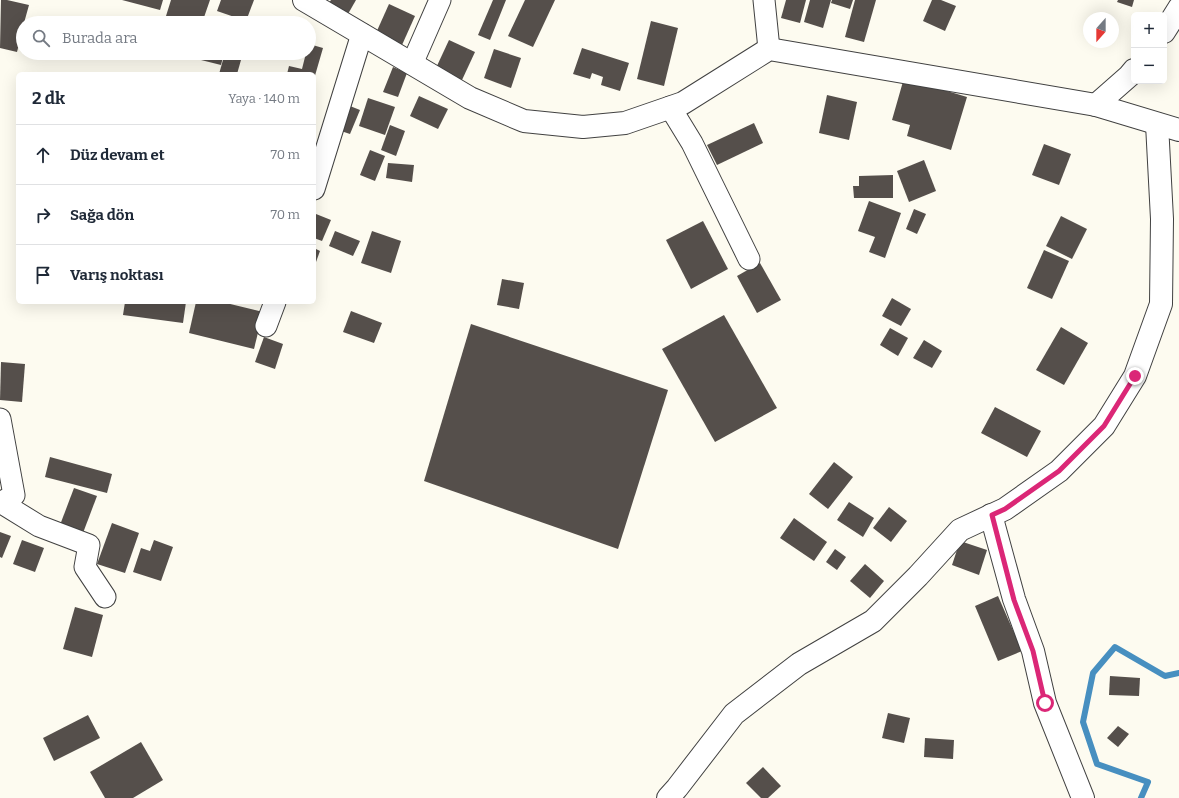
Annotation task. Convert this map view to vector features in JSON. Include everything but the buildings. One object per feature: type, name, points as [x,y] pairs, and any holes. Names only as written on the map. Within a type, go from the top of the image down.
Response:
[{"type":"street","points":[[304,0],[470,98],[524,121],[583,127],[625,123],[683,103],[769,49],[1096,105],[1179,130]]},
{"type":"street","points":[[412,64],[440,0]]},
{"type":"street","points":[[764,0],[769,49]]},
{"type":"street","points":[[1167,27],[1179,8]]},
{"type":"street","points":[[316,182],[362,34]]},
{"type":"street","points":[[1096,105],[1131,74]]},
{"type":"street","points":[[670,107],[692,143],[749,259]]},
{"type":"street","points":[[668,798],[734,714],[799,664],[873,622],[960,530],[1005,509],[1059,471],[1104,426],[1135,376],[1161,304],[1162,219],[1157,124]]},
{"type":"street","points":[[266,326],[274,304]]},
{"type":"street","points":[[0,419],[14,495],[0,502]]},
{"type":"street","points":[[0,502],[39,526],[89,546],[85,567],[105,597]]},
{"type":"street","points":[[992,515],[1014,600],[1033,651],[1045,703],[1080,793],[1084,798]]},
{"type":"waterway","points":[[1141,798],[1148,782],[1097,764],[1083,722],[1093,673],[1115,647],[1165,676],[1179,673]]},
{"type":"route","points":[[1045,703],[1033,651],[1014,600],[999,547],[992,515],[1005,509],[1059,471],[1104,426],[1135,376]]}]
